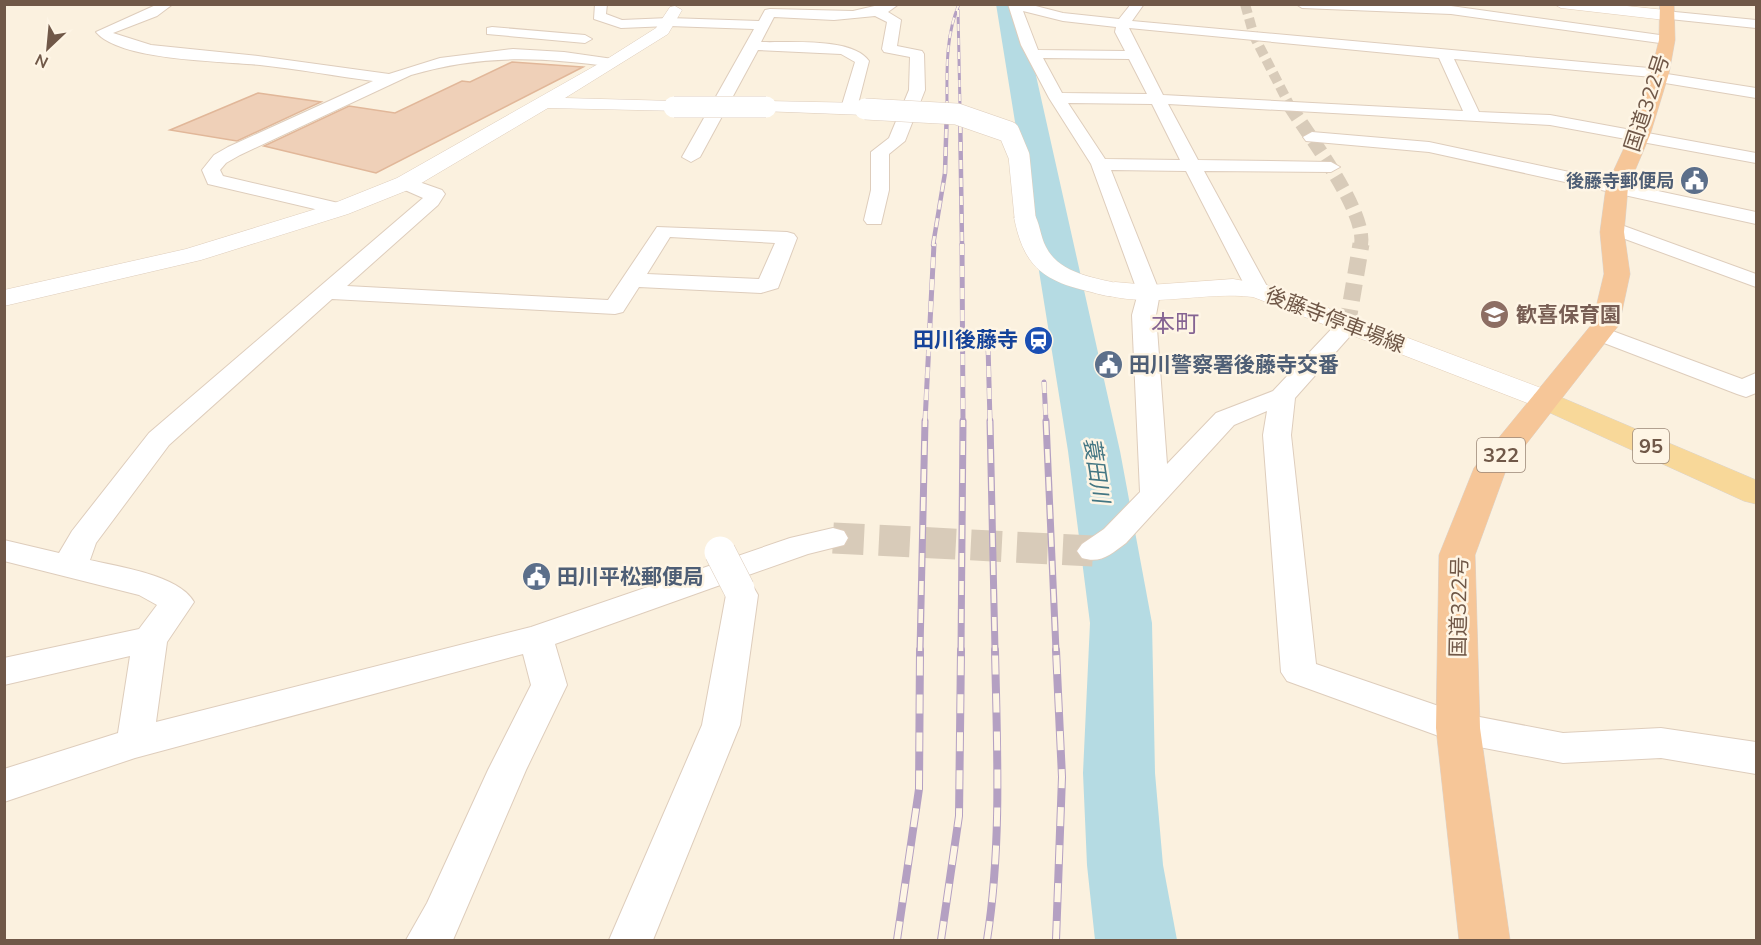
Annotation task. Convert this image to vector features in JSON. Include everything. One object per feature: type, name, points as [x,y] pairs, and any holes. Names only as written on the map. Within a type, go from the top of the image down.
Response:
[{"type":"highway","name":"国道322号","points":[[1484,940],[1458,728],[1457,555],[1490,468],[1605,325],[1617,274],[1613,228],[1617,188],[1640,135],[1660,75],[1666,17]]},
{"type":"main road","name":"95","points":[[1546,400],[1756,493]]},
{"type":"street","points":[[167,4],[155,12],[103,32],[107,38],[122,44],[185,54],[259,60],[390,79]]},
{"type":"street","points":[[601,4],[599,16],[618,23]]},
{"type":"street","points":[[1138,4],[1123,23],[1122,32],[1258,290]]},
{"type":"street","points":[[1302,4],[1472,8],[1666,17],[1756,24]]},
{"type":"street","points":[[1562,4],[1666,17],[1756,10]]},
{"type":"street","points":[[1015,5],[1061,23],[1123,23],[1660,75],[1756,93]]},
{"type":"street","points":[[1015,5],[1031,50],[1057,98],[1100,164],[1149,293],[1144,315],[1154,491]]},
{"type":"street","points":[[492,31],[583,40],[618,23],[674,12],[852,14],[886,8],[894,20],[889,49],[917,54],[917,84],[896,141],[880,152],[880,190],[874,220]]},
{"type":"street","points":[[4,298],[192,255],[340,209],[405,183],[549,103],[613,63],[662,31],[674,12]]},
{"type":"street","points":[[691,157],[753,46],[767,14]]},
{"type":"street","points":[[1031,50],[1047,43]]},
{"type":"street","points":[[549,103],[857,109],[862,61],[856,55],[843,50],[753,46]]},
{"type":"street","points":[[1031,50],[1133,55]]},
{"type":"street","points":[[340,209],[215,180],[211,170],[220,159],[234,151],[390,79],[429,65],[516,55],[548,54],[613,63]]},
{"type":"street","points":[[1444,54],[1473,115]]},
{"type":"street","points":[[1057,98],[1155,98],[1550,120],[1756,158]]},
{"type":"street","name":"後藤寺停車場線","points":[[857,109],[932,111],[967,116],[1009,132],[1018,156],[1028,238],[1041,263],[1055,273],[1115,290],[1149,293],[1203,288],[1258,290],[1347,326],[1546,400]]},
{"type":"street","points":[[1312,137],[1393,142],[1429,147],[1756,218]]},
{"type":"street","points":[[1100,164],[1331,167]]},
{"type":"street","points":[[73,567],[75,552],[83,538],[159,440],[431,201],[435,194],[405,183]]},
{"type":"street","points":[[1613,228],[1756,281]]},
{"type":"street","points":[[328,292],[615,307],[632,280],[664,231],[787,238],[770,283],[761,286],[632,280]]},
{"type":"street","points":[[1093,551],[1115,536],[1154,491],[1225,419],[1282,396],[1347,326]]},
{"type":"street","points":[[1599,333],[1746,389],[1756,380]]},
{"type":"street","points":[[1282,396],[1277,435],[1299,672],[1458,728],[1563,748],[1661,743],[1756,758]]},
{"type":"street","points":[[4,786],[135,743],[536,638],[801,545],[833,538]]},
{"type":"street","points":[[631,940],[721,725],[742,595],[719,549]]},
{"type":"street","points":[[4,550],[149,586],[178,602],[150,639],[135,743]]},
{"type":"street","points":[[428,940],[442,918],[507,770],[549,685],[536,638]]},
{"type":"street","points":[[4,672],[150,639]]},
{"type":"building","points":[[512,62],[583,67],[376,173],[264,146],[349,106],[395,113],[462,81],[470,82]]},
{"type":"building","points":[[258,93],[321,102],[237,141],[170,130]]},
{"type":"waterway","name":"蓑田川","points":[[1008,4],[1094,451],[1121,623],[1119,773],[1125,865],[1136,940]]},
{"type":"tunnel","points":[[1245,4],[1254,36],[1291,108]]},
{"type":"tunnel","points":[[1290,106],[1346,194],[1355,214],[1361,244]]},
{"type":"tunnel","points":[[1347,326],[1361,244]]},
{"type":"tunnel","points":[[833,538],[1093,551]]},
{"type":"railway","points":[[947,106],[949,42],[959,4]]},
{"type":"railway","points":[[958,10],[960,108]]},
{"type":"railway","points":[[933,245],[945,173],[947,106]]},
{"type":"railway","points":[[960,106],[962,245]]},
{"type":"railway","points":[[925,422],[934,244]]},
{"type":"railway","points":[[962,244],[963,421]]},
{"type":"railway","points":[[988,344],[990,422]]},
{"type":"railway","points":[[1044,382],[1046,422]]},
{"type":"railway","points":[[920,651],[925,421]]},
{"type":"railway","points":[[961,651],[963,421]]},
{"type":"railway","points":[[990,421],[995,651]]},
{"type":"railway","points":[[1046,421],[1056,651]]},
{"type":"railway","points":[[897,940],[919,789],[920,650]]},
{"type":"railway","points":[[941,940],[959,816],[961,650]]},
{"type":"railway","points":[[987,940],[997,831],[995,650]]},
{"type":"railway","points":[[1056,650],[1062,777],[1056,940]]},
{"type":"place","name":"後藤寺郵便局","points":[[1695,181]]},
{"type":"place","name":"歓喜保育園","points":[[1495,315]]},
{"type":"place","name":"田川後藤寺","points":[[1039,340]]},
{"type":"place","name":"田川警察署後藤寺交番","points":[[1108,365]]},
{"type":"place","name":"田川平松郵便局","points":[[536,577]]},
{"type":"district","name":"本町","points":[[1175,324]]}]
